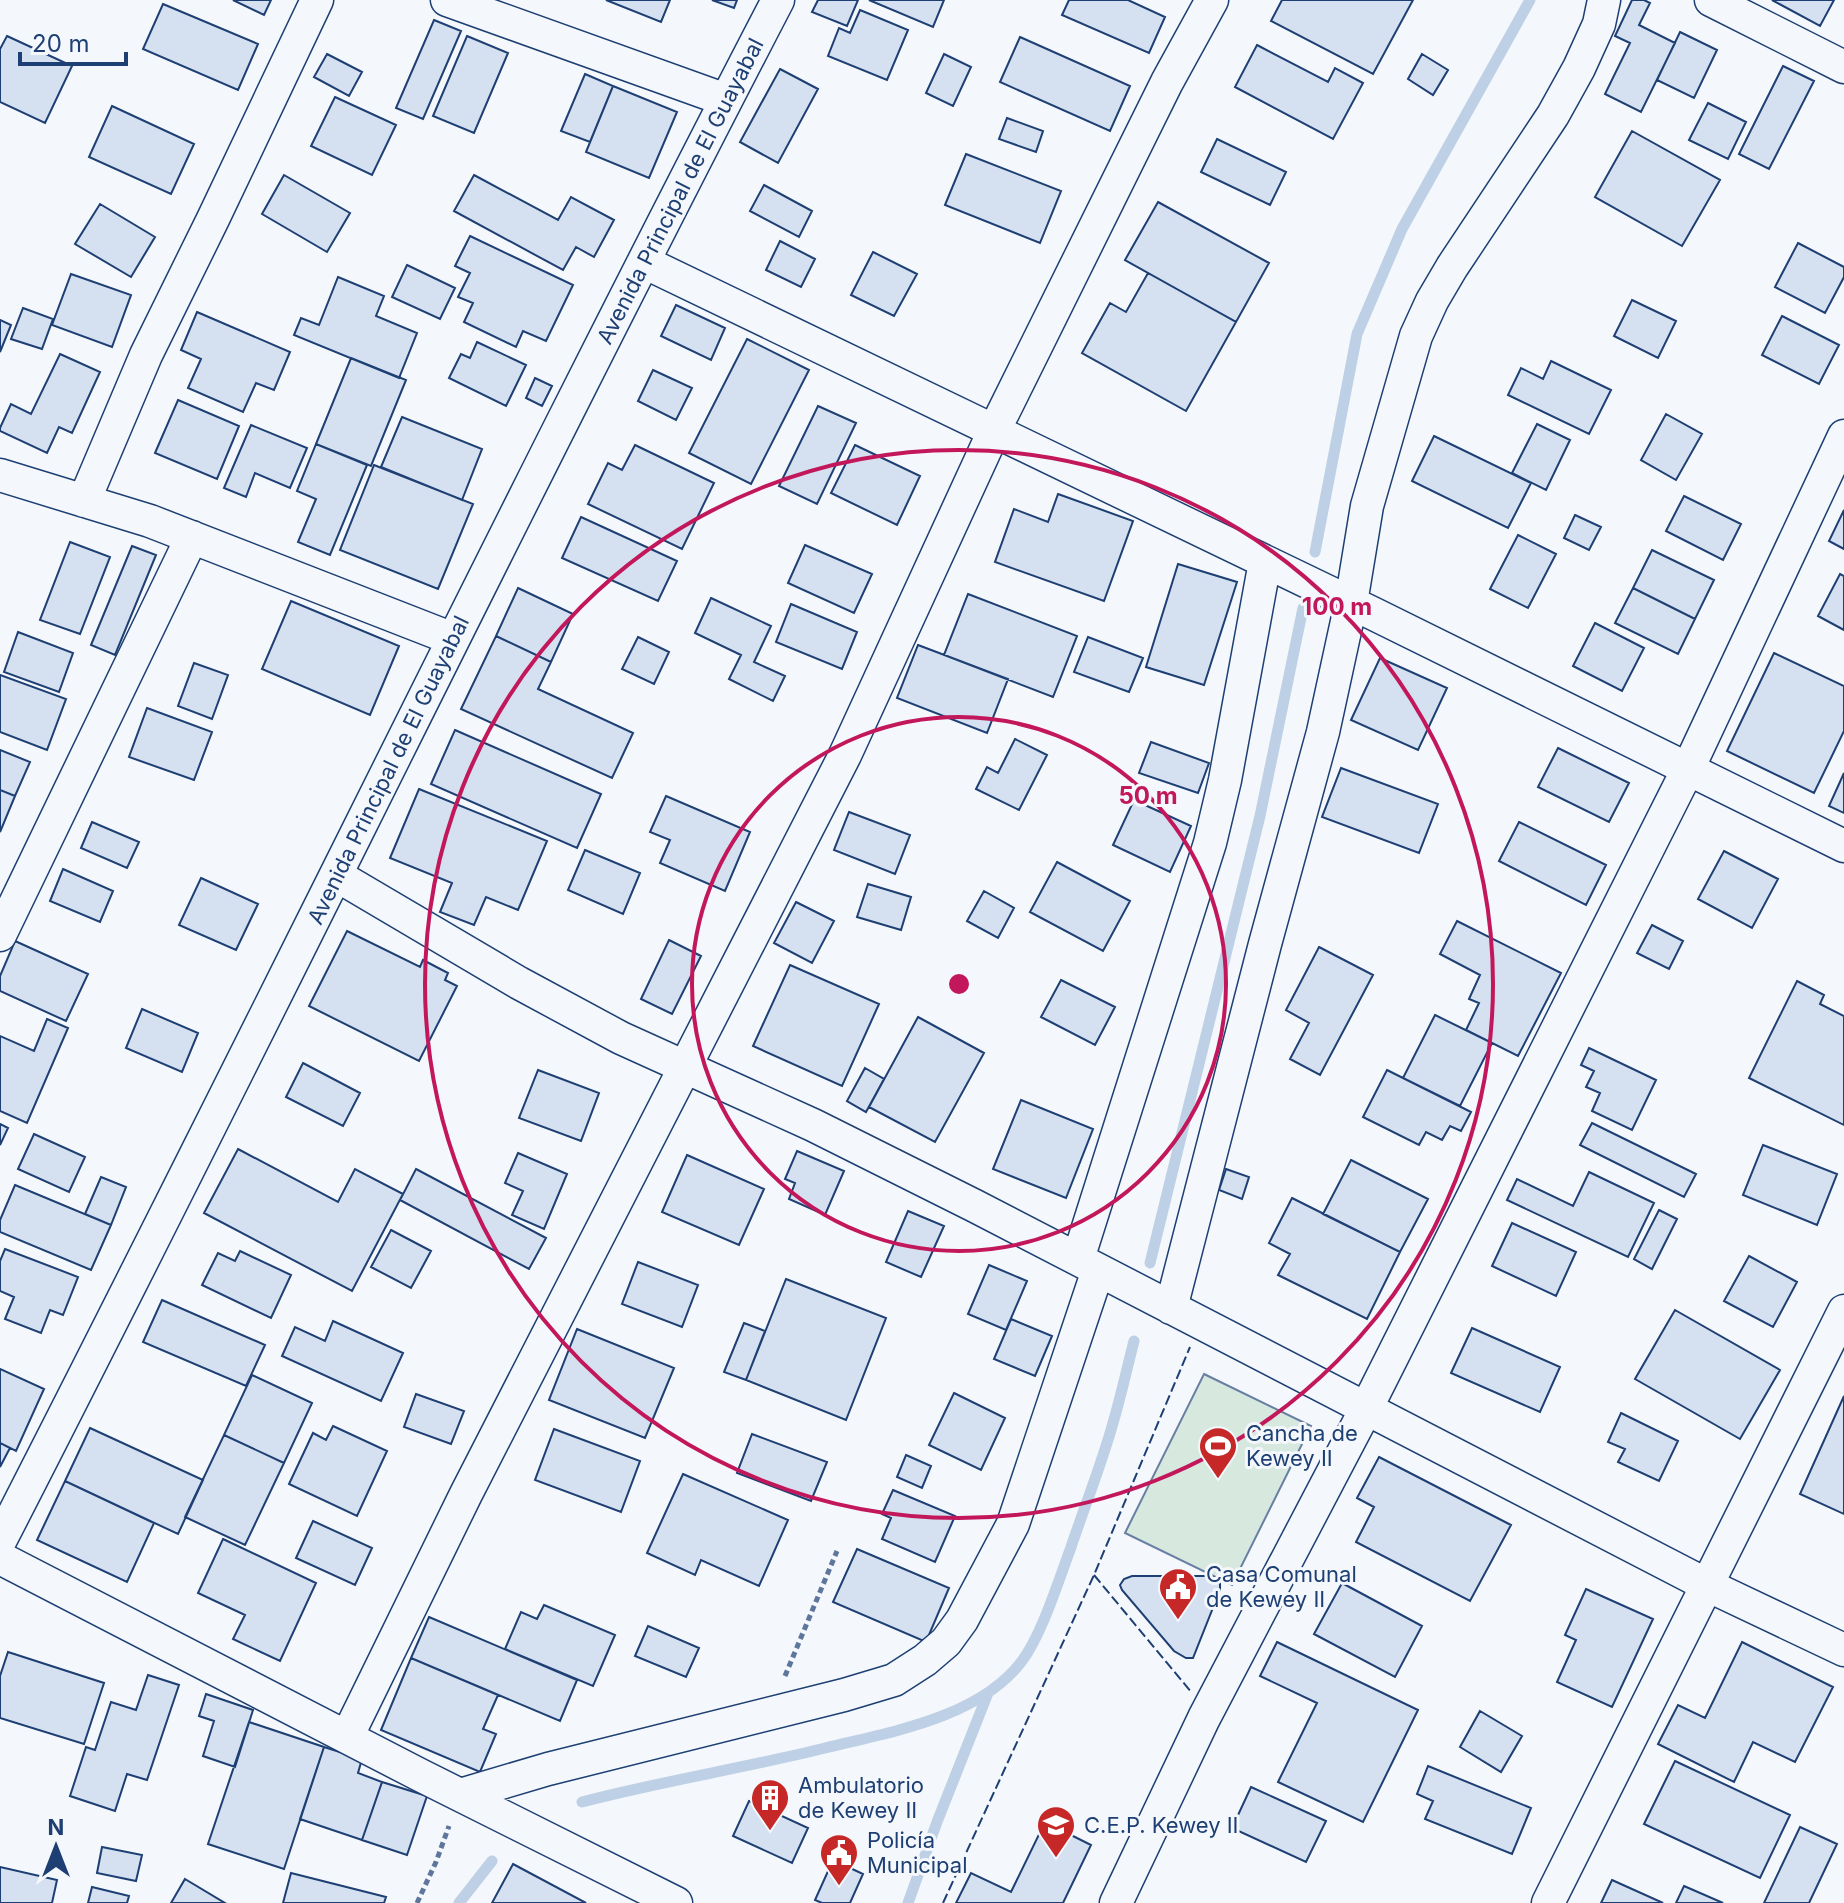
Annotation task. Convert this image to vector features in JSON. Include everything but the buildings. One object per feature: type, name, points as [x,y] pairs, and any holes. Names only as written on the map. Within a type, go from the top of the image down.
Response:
[{"type":"street","points":[[84,501],[146,355],[317,0]]},
{"type":"street","points":[[447,0],[726,100]]},
{"type":"street","name":"Avenida Principal de El Guayabal","points":[[1,1541],[453,639],[778,0]]},
{"type":"street","points":[[347,1737],[466,1494],[845,755],[994,431],[1167,82],[1212,0]]},
{"type":"street","points":[[1171,1308],[1323,732],[1351,603],[1367,506],[1416,336],[1452,267],[1579,68],[1599,24],[1604,0]]},
{"type":"street","points":[[1711,0],[1844,67]]},
{"type":"street","points":[[644,262],[1351,603],[1844,846]]},
{"type":"street","points":[[1116,1903],[1204,1718],[1366,1409],[1688,769],[1844,436]]},
{"type":"street","points":[[0,475],[150,521],[453,639]]},
{"type":"street","points":[[0,935],[192,537]]},
{"type":"street","points":[[460,1795],[548,1769],[894,1680],[946,1642],[962,1620],[1013,1524],[1210,843],[1225,780],[1265,562]]},
{"type":"street","points":[[336,875],[519,983],[621,1038],[813,1125],[1707,1585],[1844,1650]]},
{"type":"street","points":[[1548,1903],[1844,1311]]},
{"type":"street","points":[[1,1541],[347,1737],[676,1903]]},
{"type":"path","points":[[770,1713],[837,1551]]},
{"type":"path","points":[[417,1903],[436,1862],[460,1795]]},
{"type":"shaded area","name":"Cancha de Kewey II","points":[[1204,1374],[1311,1426],[1232,1585],[1125,1533]]},
{"type":"waterway","points":[[1315,552],[1357,334],[1402,229],[1530,0]]},
{"type":"waterway","points":[[1150,1263],[1260,816],[1303,608]]},
{"type":"waterway","points":[[582,1802],[905,1728],[958,1709],[1004,1680],[1029,1650],[1049,1607],[1103,1455],[1134,1341]]},
{"type":"waterway","points":[[908,1903],[988,1693]]},
{"type":"waterway","points":[[459,1903],[492,1861]]},
{"type":"fence","points":[[943,1903],[1094,1575],[1190,1347]]},
{"type":"fence","points":[[1094,1575],[1192,1693]]},
{"type":"place","name":"Cancha de Kewey II","points":[[1218,1480]]},
{"type":"place","name":"Casa Comunal de Kewey II","points":[[1178,1621]]},
{"type":"place","name":"Ambulatorio de Kewey II","points":[[770,1832]]},
{"type":"place","name":"C.E.P. Kewey II","points":[[1056,1859]]},
{"type":"place","name":"Policía Municipal","points":[[839,1887]]}]
